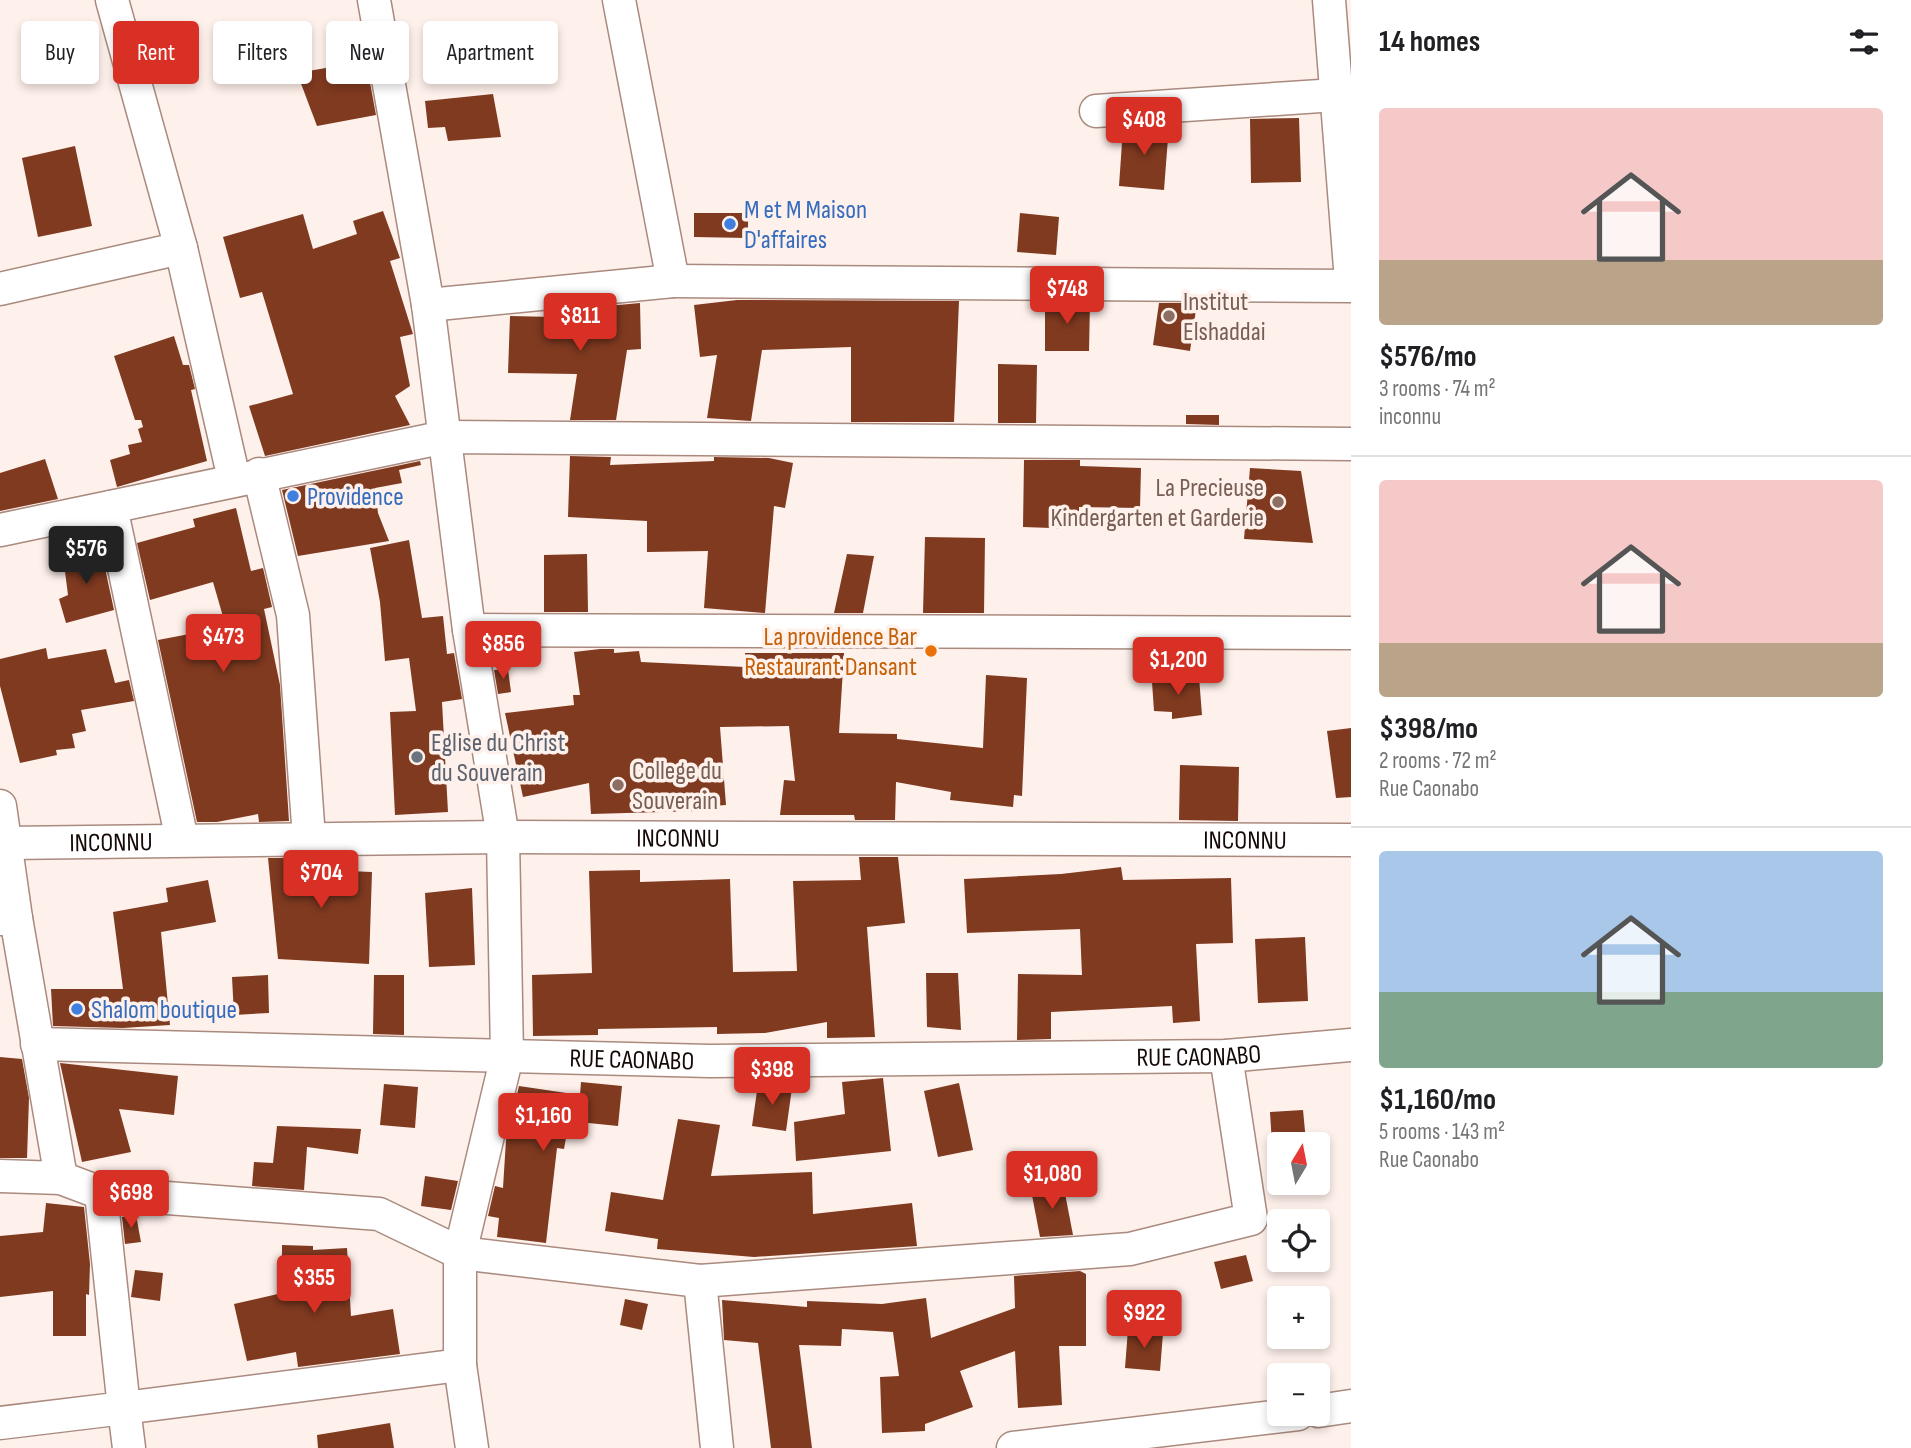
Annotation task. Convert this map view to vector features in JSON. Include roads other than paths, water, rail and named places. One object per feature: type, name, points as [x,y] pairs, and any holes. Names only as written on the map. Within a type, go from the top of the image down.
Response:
[{"type":"street","points":[[112,0],[247,476],[293,615],[309,838]]},
{"type":"street","points":[[374,0],[428,305],[469,630],[503,836],[507,1056],[460,1253],[460,1365],[472,1448]]},
{"type":"street","points":[[619,0],[673,281]]},
{"type":"street","points":[[428,305],[673,281],[1351,284],[1344,94],[1329,0]]},
{"type":"street","points":[[1096,111],[1344,94]]},
{"type":"street","points":[[0,289],[181,248]]},
{"type":"street","points":[[0,530],[247,476],[445,437],[1351,444]]},
{"type":"street","points":[[111,507],[182,840]]},
{"type":"street","points":[[469,630],[1351,632]]},
{"type":"street","points":[[0,806],[6,843],[8,918],[37,1044],[61,1178]]},
{"type":"street","name":"INCONNU","points":[[6,843],[503,836],[1351,840]]},
{"type":"street","name":"RUE CAONABO","points":[[37,1044],[710,1061],[1226,1056],[1351,1045]]},
{"type":"street","points":[[0,1176],[61,1178],[100,1193],[379,1214],[460,1253],[700,1281],[1130,1249],[1251,1219],[1226,1056]]},
{"type":"street","points":[[100,1193],[129,1448]]},
{"type":"street","points":[[700,1281],[717,1448]]},
{"type":"street","points":[[0,1423],[460,1365]]},
{"type":"street","points":[[1330,1409],[1351,1406]]},
{"type":"street","points":[[1013,1448],[1267,1418]]},
{"type":"place","name":"M et M Maison D'affaires","points":[[730,224]]},
{"type":"place","name":"Institut Elshaddai","points":[[1169,316]]},
{"type":"place","name":"Providence","points":[[293,496]]},
{"type":"place","name":"La Precieuse Kindergarten et Garderie","points":[[1278,502]]},
{"type":"place","name":"La providence Bar Restaurant Dansant","points":[[931,651]]},
{"type":"place","name":"Eglise du Christ du Souverain","points":[[417,757]]},
{"type":"place","name":"College du Souverain","points":[[618,785]]},
{"type":"place","name":"Shalom boutique","points":[[77,1009]]}]
